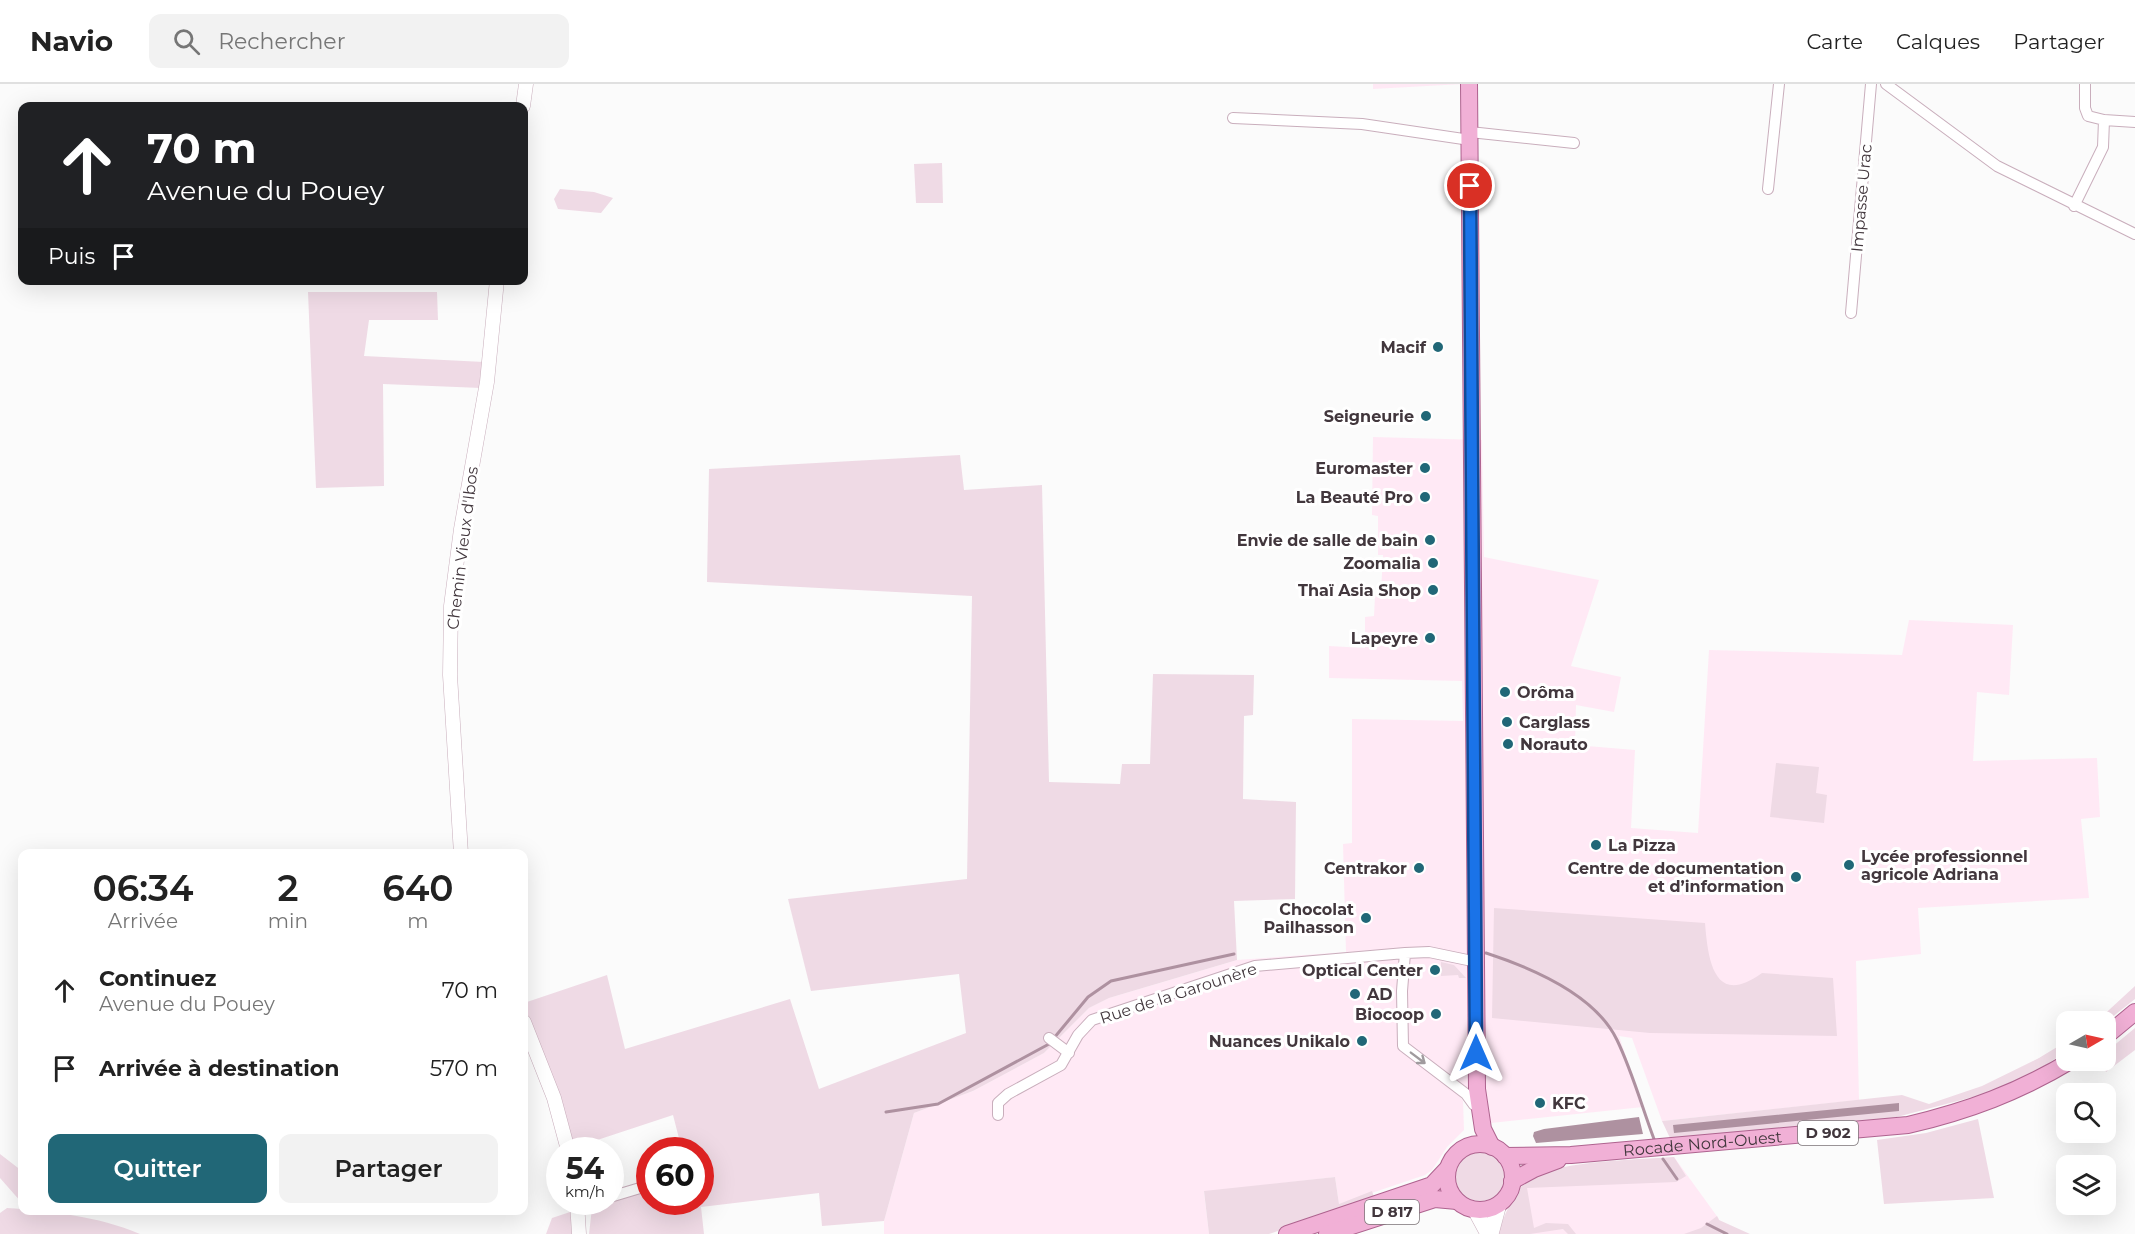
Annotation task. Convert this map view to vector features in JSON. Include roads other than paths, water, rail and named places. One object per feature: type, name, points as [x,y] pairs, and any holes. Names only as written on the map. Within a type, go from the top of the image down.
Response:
[{"type":"main road","points":[[1466,1147],[1472,1133],[1475,1097],[1477,962],[1470,84]]},
{"type":"main road","points":[[2116,1028],[2135,1012]]},
{"type":"main road","name":"Rocade Nord-Ouest","points":[[1498,1151],[1571,1155],[1908,1125],[1960,1113],[1997,1100],[2033,1084],[2056,1070]]},
{"type":"main road","points":[[1475,1097],[1483,1129],[1512,1172],[1512,1181],[1505,1198],[1499,1204],[1489,1234]]},
{"type":"main road","points":[[1489,1234],[1475,1210],[1457,1201],[1448,1186],[1448,1168],[1458,1152],[1466,1147],[1483,1144],[1498,1151]]},
{"type":"main road","name":"Rocade Nord-Ouest","points":[[1512,1181],[1534,1168],[1571,1155]]},
{"type":"main road","name":"D 817","points":[[1287,1234],[1432,1185],[1448,1168]]},
{"type":"main road","name":"D 817","points":[[1327,1234],[1435,1198],[1457,1201]]},
{"type":"main road","points":[[1475,1210],[1499,1204]]},
{"type":"street","points":[[524,102],[526,84]]},
{"type":"street","points":[[1768,189],[1779,84]]},
{"type":"street","name":"Impasse Urac","points":[[1851,313],[1871,84]]},
{"type":"street","points":[[1886,84],[1997,166],[2074,206],[2135,234]]},
{"type":"street","points":[[2085,84],[2088,116],[2104,120],[2135,122]]},
{"type":"street","points":[[1233,118],[1362,124],[1470,136],[1574,143]]},
{"type":"street","points":[[2074,206],[2103,147],[2104,120]]},
{"type":"street","name":"Chemin Vieux d'Ibos","points":[[461,849],[450,675],[451,606],[461,529],[487,382],[497,285]]},
{"type":"street","name":"Rue de la Garounère","points":[[998,1115],[998,1103],[1008,1094],[1061,1065],[1078,1035],[1092,1020],[1255,966],[1429,952],[1477,962]]},
{"type":"street","points":[[1405,953],[1402,991],[1403,1046],[1466,1094],[1475,1097]]},
{"type":"street","points":[[528,1032],[554,1098],[564,1137]]},
{"type":"street","points":[[1051,1040],[1069,1053]]},
{"type":"street","points":[[578,1215],[579,1234]]},
{"type":"waterway","points":[[1486,953],[1542,975],[1578,996],[1594,1009],[1617,1040],[1654,1139]]},
{"type":"waterway","points":[[886,1112],[938,1104],[1049,1044],[1088,997],[1111,981],[1234,954]]},
{"type":"waterway","points":[[1663,1159],[1677,1179]]},
{"type":"waterway","points":[[1707,1224],[1727,1234]]},
{"type":"place","name":"Macif","points":[[1438,347]]},
{"type":"place","name":"Seigneurie","points":[[1426,416]]},
{"type":"place","name":"Euromaster","points":[[1425,468]]},
{"type":"place","name":"La Beauté Pro","points":[[1425,497]]},
{"type":"place","name":"Envie de salle de bain","points":[[1430,540]]},
{"type":"place","name":"Zoomalia","points":[[1433,563]]},
{"type":"place","name":"Thaï Asia Shop","points":[[1433,590]]},
{"type":"place","name":"Lapeyre","points":[[1430,638]]},
{"type":"place","name":"Orôma","points":[[1505,692]]},
{"type":"place","name":"Carglass","points":[[1507,722]]},
{"type":"place","name":"Norauto","points":[[1508,744]]},
{"type":"place","name":"La Pizza","points":[[1596,845]]},
{"type":"place","name":"Lycée professionnel agricole Adriana","points":[[1849,865]]},
{"type":"place","name":"Centrakor","points":[[1419,868]]},
{"type":"place","name":"Centre de documentation et d’information","points":[[1796,877]]},
{"type":"place","name":"Chocolat Pailhasson","points":[[1366,918]]},
{"type":"place","name":"Optical Center","points":[[1435,970]]},
{"type":"place","name":"AD","points":[[1355,994]]},
{"type":"place","name":"Biocoop","points":[[1436,1014]]},
{"type":"place","name":"Nuances Unikalo","points":[[1362,1041]]},
{"type":"place","name":"KFC","points":[[1540,1103]]}]
